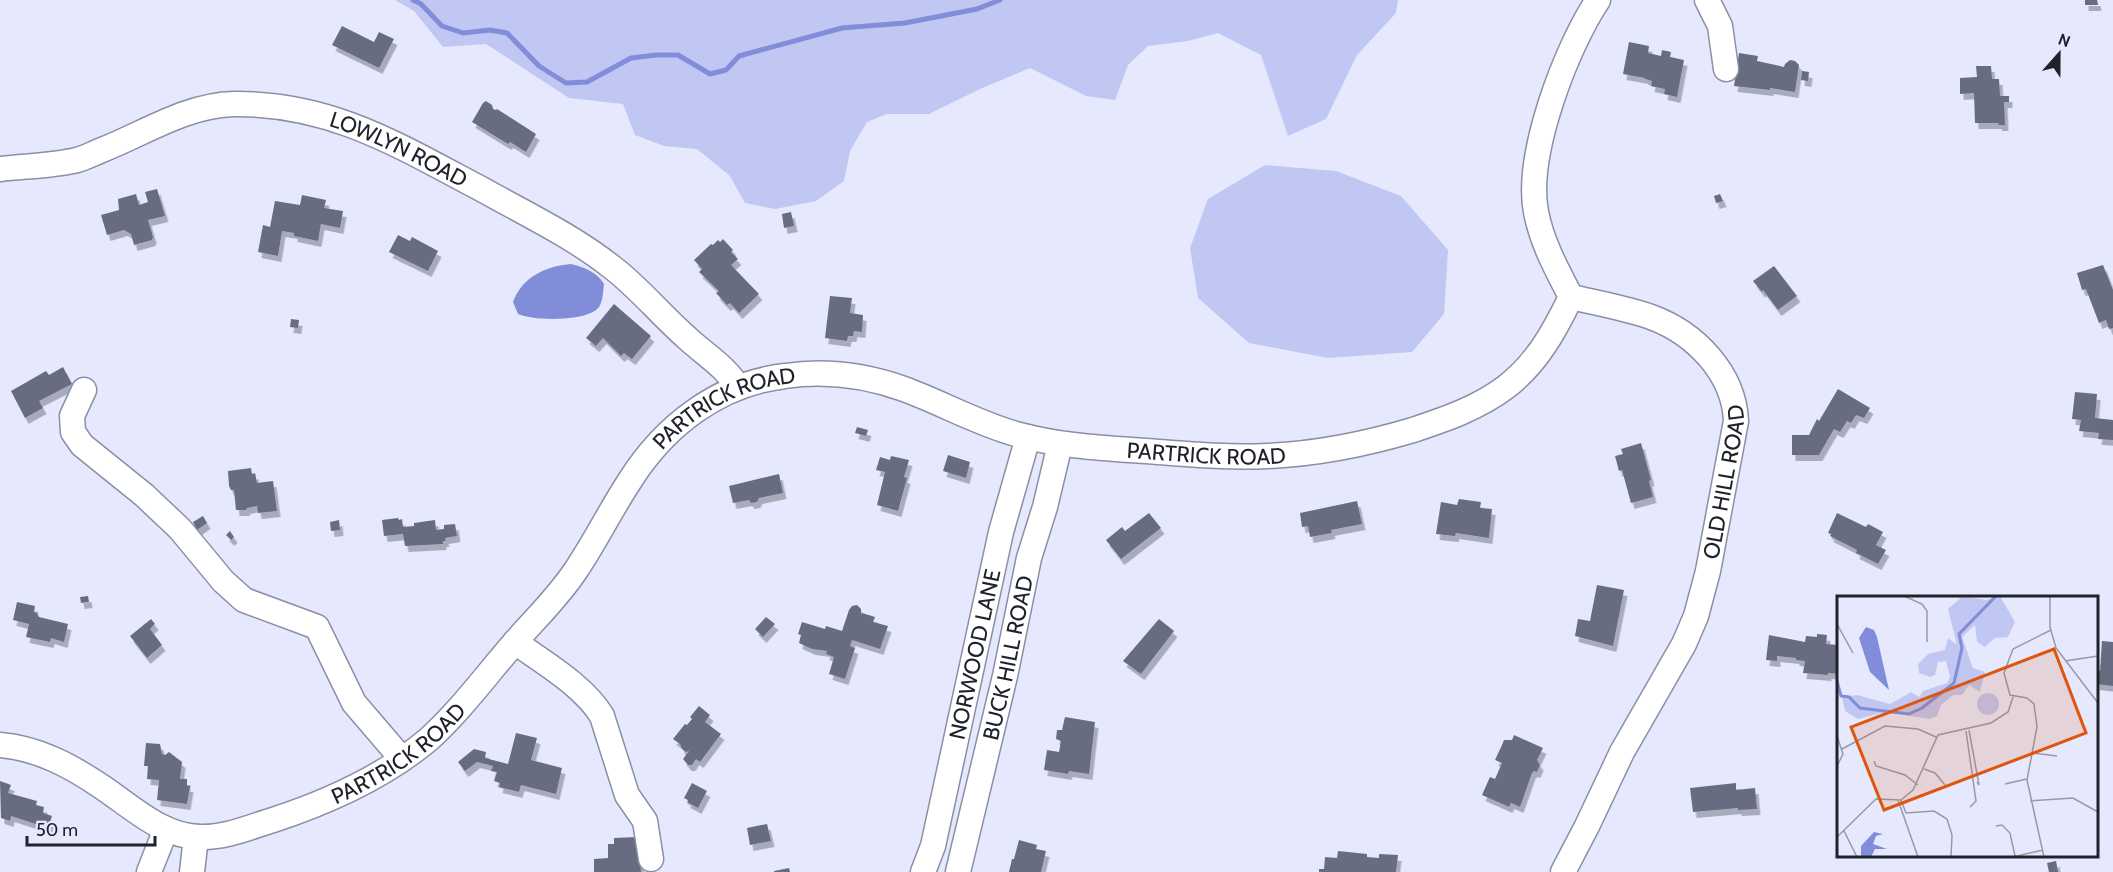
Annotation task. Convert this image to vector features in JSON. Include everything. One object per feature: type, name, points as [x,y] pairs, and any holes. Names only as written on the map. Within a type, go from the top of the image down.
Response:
[{"type":"street","points":[[1570,297],[1552,260],[1539,225],[1534,199],[1534,176],[1542,136],[1565,62],[1579,30],[1598,0]]},
{"type":"street","points":[[1707,0],[1720,26],[1726,69]]},
{"type":"street","name":"LOWLYN ROAD","points":[[0,169],[77,160],[187,113],[210,106],[235,104],[270,107],[312,112],[335,118],[402,147],[592,252],[616,270],[686,338],[718,363],[738,387]]},
{"type":"street","name":"PARTRICK ROAD","points":[[0,745],[30,750],[70,767],[166,829],[196,837],[224,835],[315,806],[368,780],[402,759],[428,739],[452,715],[574,574],[628,483],[657,444],[690,414],[715,397],[738,387],[769,378],[832,373],[855,376],[904,389],[984,423],[1060,444],[1213,456],[1269,456],[1327,450],[1406,432],[1473,407],[1514,380],[1530,366],[1543,349],[1570,297]]},
{"type":"street","name":"OLD HILL ROAD","points":[[1565,871],[1622,752],[1684,644],[1696,616],[1708,571],[1736,421],[1732,394],[1723,375],[1701,348],[1685,335],[1672,326],[1649,316],[1570,297]]},
{"type":"street","points":[[84,390],[75,405],[72,416],[73,432],[82,445],[144,495],[180,529],[223,581],[244,600],[317,627],[354,702],[402,759]]},
{"type":"street","name":"NORWOOD LANE","points":[[922,872],[933,846],[1000,532],[1028,437]]},
{"type":"street","name":"BUCK HILL ROAD","points":[[958,872],[1005,676],[1029,558],[1045,507],[1060,444]]},
{"type":"street","points":[[515,642],[580,690],[596,706],[602,717],[627,795],[645,821],[651,859]]},
{"type":"street","points":[[149,872],[166,829]]},
{"type":"street","points":[[192,872],[196,837]]},
{"type":"shaded area","points":[[395,0],[1398,0],[1396,13],[1357,55],[1326,119],[1288,136],[1261,55],[1218,33],[1188,41],[1148,46],[1128,65],[1115,100],[1086,96],[1030,68],[929,114],[887,114],[867,122],[850,151],[844,181],[816,201],[775,209],[745,203],[730,176],[697,149],[664,146],[635,135],[623,104],[569,98],[486,44],[443,47],[414,11]]},
{"type":"shaded area","points":[[1265,165],[1336,171],[1401,196],[1448,250],[1444,314],[1412,352],[1328,358],[1249,343],[1198,298],[1190,248],[1208,199]]},
{"type":"water","points":[[571,264],[590,271],[604,284],[599,307],[593,312],[572,318],[547,319],[518,314],[513,302],[522,286],[544,270]]},
{"type":"building","points":[[2085,0],[2097,0],[2098,5],[2085,5]]},
{"type":"building","points":[[342,26],[374,42],[379,32],[394,39],[379,68],[332,45]]},
{"type":"building","points":[[1629,42],[1649,46],[1648,53],[1661,56],[1662,50],[1671,52],[1670,57],[1684,60],[1677,97],[1664,94],[1665,89],[1651,86],[1652,81],[1645,78],[1623,74]]},
{"type":"building","points":[[1739,53],[1758,56],[1757,61],[1784,67],[1790,60],[1795,61],[1799,65],[1795,92],[1734,86]]},
{"type":"building","points":[[1976,66],[1991,66],[1992,79],[1999,79],[2000,96],[2009,96],[2009,102],[2004,102],[2005,125],[1975,123],[1974,93],[1960,94],[1960,78],[1977,77]]},
{"type":"building","points":[[1802,71],[1809,72],[1808,81],[1801,80]]},
{"type":"building","points":[[486,101],[492,105],[493,109],[497,109],[536,134],[526,152],[472,122]]},
{"type":"building","points":[[157,189],[165,216],[148,220],[152,240],[134,245],[131,234],[124,230],[107,235],[101,215],[119,210],[118,199],[136,194],[139,205],[148,202],[145,192]]},
{"type":"building","points":[[1720,194],[1723,201],[1716,203],[1714,196]]},
{"type":"building","points":[[302,195],[326,200],[324,208],[343,211],[340,228],[321,224],[318,241],[282,231],[278,256],[258,252],[263,225],[270,227],[275,201],[300,205]]},
{"type":"building","points":[[791,212],[794,226],[784,228],[782,214]]},
{"type":"building","points":[[398,235],[410,241],[412,237],[438,251],[428,271],[389,252]]},
{"type":"building","points":[[723,239],[738,259],[731,265],[759,294],[739,313],[730,303],[727,305],[716,293],[719,291],[699,272],[702,269],[694,260],[711,244]]},
{"type":"building","points":[[2103,265],[2113,290],[2113,328],[2109,329],[2106,320],[2099,323],[2086,289],[2082,290],[2077,273]]},
{"type":"building","points":[[1774,266],[1797,296],[1778,310],[1753,281]]},
{"type":"building","points":[[830,296],[852,298],[850,313],[863,315],[862,332],[854,331],[853,336],[848,336],[847,341],[825,338]]},
{"type":"building","points":[[614,304],[651,336],[632,359],[624,353],[621,356],[603,338],[596,346],[586,338]]},
{"type":"building","points":[[291,319],[299,320],[298,328],[290,327]]},
{"type":"building","points":[[63,367],[72,384],[39,401],[43,408],[25,418],[11,391],[46,371],[49,375]]},
{"type":"building","points":[[1838,389],[1870,408],[1864,418],[1856,415],[1851,423],[1847,421],[1840,432],[1834,429],[1819,455],[1792,455],[1792,435],[1809,435]]},
{"type":"building","points":[[2075,392],[2097,394],[2095,418],[2113,420],[2113,440],[2098,439],[2099,433],[2079,431],[2081,420],[2072,419]]},
{"type":"building","points":[[857,427],[868,430],[866,436],[855,433]]},
{"type":"building","points":[[1641,443],[1653,497],[1631,503],[1622,470],[1619,471],[1615,456],[1623,454],[1621,449]]},
{"type":"building","points":[[948,455],[970,462],[966,478],[943,471]]},
{"type":"building","points":[[891,456],[909,460],[904,477],[907,478],[898,511],[877,505],[885,472],[876,470],[880,457],[890,460]]},
{"type":"building","points":[[251,468],[252,474],[255,473],[257,483],[273,481],[277,511],[258,513],[257,506],[246,510],[236,510],[234,490],[231,490],[229,486],[228,471]]},
{"type":"building","points":[[779,474],[783,493],[759,498],[757,502],[751,503],[749,500],[733,503],[729,486]]},
{"type":"building","points":[[1459,499],[1481,502],[1480,508],[1492,509],[1489,538],[1456,533],[1455,536],[1436,534],[1441,502],[1457,505]]},
{"type":"building","points":[[1357,501],[1362,524],[1310,537],[1308,526],[1302,527],[1300,513]]},
{"type":"building","points":[[1149,513],[1161,528],[1121,559],[1106,540],[1122,527],[1125,531]]},
{"type":"building","points":[[1837,513],[1866,527],[1868,524],[1883,532],[1876,545],[1886,550],[1878,564],[1830,536],[1831,534],[1828,533]]},
{"type":"building","points":[[203,516],[207,523],[197,530],[193,522]]},
{"type":"building","points":[[402,519],[403,527],[435,520],[436,530],[444,529],[444,525],[455,524],[457,536],[445,538],[446,541],[443,541],[443,544],[405,546],[403,534],[384,536],[382,520]]},
{"type":"building","points":[[339,520],[340,530],[331,531],[330,522]]},
{"type":"building","points":[[230,531],[234,537],[231,540],[226,535]]},
{"type":"building","points":[[1597,585],[1624,590],[1613,646],[1575,636],[1578,619],[1590,621]]},
{"type":"building","points":[[88,596],[89,602],[81,603],[80,597]]},
{"type":"building","points":[[17,602],[35,606],[34,612],[39,617],[68,624],[64,642],[51,638],[50,642],[26,637],[29,624],[13,620]]},
{"type":"building","points":[[857,605],[861,609],[861,615],[862,613],[875,617],[873,622],[888,626],[880,649],[852,640],[850,646],[855,648],[845,679],[829,674],[834,657],[826,654],[827,651],[812,649],[799,643],[801,635],[798,634],[802,622],[842,631],[849,610],[852,606]]},
{"type":"building","points":[[766,617],[775,624],[763,637],[755,629]]},
{"type":"building","points":[[151,619],[155,624],[150,629],[162,645],[147,658],[130,636]]},
{"type":"building","points":[[1159,619],[1174,631],[1141,674],[1123,661]]},
{"type":"building","points":[[1817,634],[1827,635],[1826,644],[1837,645],[1837,674],[1803,673],[1805,661],[1796,660],[1796,658],[1777,656],[1777,661],[1766,660],[1769,635],[1805,642],[1806,636],[1817,637]]},
{"type":"building","points":[[2102,641],[2113,642],[2113,686],[2098,684],[2098,671],[2100,671]]},
{"type":"building","points":[[699,706],[710,715],[705,722],[721,734],[700,762],[696,759],[692,765],[688,765],[683,759],[689,751],[682,749],[680,744],[673,739],[692,719],[690,717]]},
{"type":"building","points":[[1065,717],[1095,722],[1089,774],[1069,771],[1068,774],[1044,770],[1047,750],[1059,752],[1061,741],[1056,739],[1057,730],[1062,730]]},
{"type":"building","points":[[516,733],[537,738],[531,760],[562,768],[556,794],[521,785],[519,792],[499,787],[500,783],[494,781],[497,772],[491,771],[493,766],[477,762],[465,771],[458,762],[474,749],[486,752],[485,758],[508,764]]},
{"type":"building","points":[[1514,735],[1543,748],[1537,760],[1540,765],[1537,772],[1532,773],[1520,807],[1511,803],[1509,807],[1482,795],[1490,777],[1495,779],[1502,763],[1495,760],[1504,740],[1512,740]]},
{"type":"building","points":[[146,743],[160,744],[162,754],[169,752],[182,762],[180,779],[187,779],[187,786],[190,786],[187,804],[157,800],[159,780],[147,779],[148,766],[144,766]]},
{"type":"building","points":[[0,781],[11,785],[8,793],[37,801],[36,805],[44,807],[43,813],[52,816],[48,828],[11,816],[10,821],[1,818]]},
{"type":"building","points":[[692,783],[707,791],[698,808],[684,798]]},
{"type":"building","points":[[1736,783],[1736,790],[1755,788],[1757,809],[1738,810],[1738,808],[1693,812],[1690,788]]},
{"type":"building","points":[[767,824],[771,841],[750,845],[747,828]]},
{"type":"building","points":[[637,837],[641,872],[594,872],[594,859],[608,858],[608,844],[614,844],[614,838]]},
{"type":"building","points":[[1019,840],[1037,845],[1036,849],[1046,851],[1041,872],[1009,872]]},
{"type":"building","points":[[1338,851],[1367,854],[1367,857],[1379,858],[1379,854],[1398,855],[1396,872],[1319,872],[1319,869],[1324,869],[1325,857],[1337,858]]},
{"type":"building","points":[[2056,861],[2058,872],[2049,872],[2047,863]]},
{"type":"building","points":[[789,868],[790,872],[774,872],[774,871]]},
{"type":"waterway","points":[[413,0],[421,4],[442,26],[463,33],[490,30],[507,33],[539,66],[566,83],[587,82],[631,58],[656,55],[678,55],[710,74],[726,70],[739,56],[842,28],[905,23],[977,9],[1000,0]]}]
